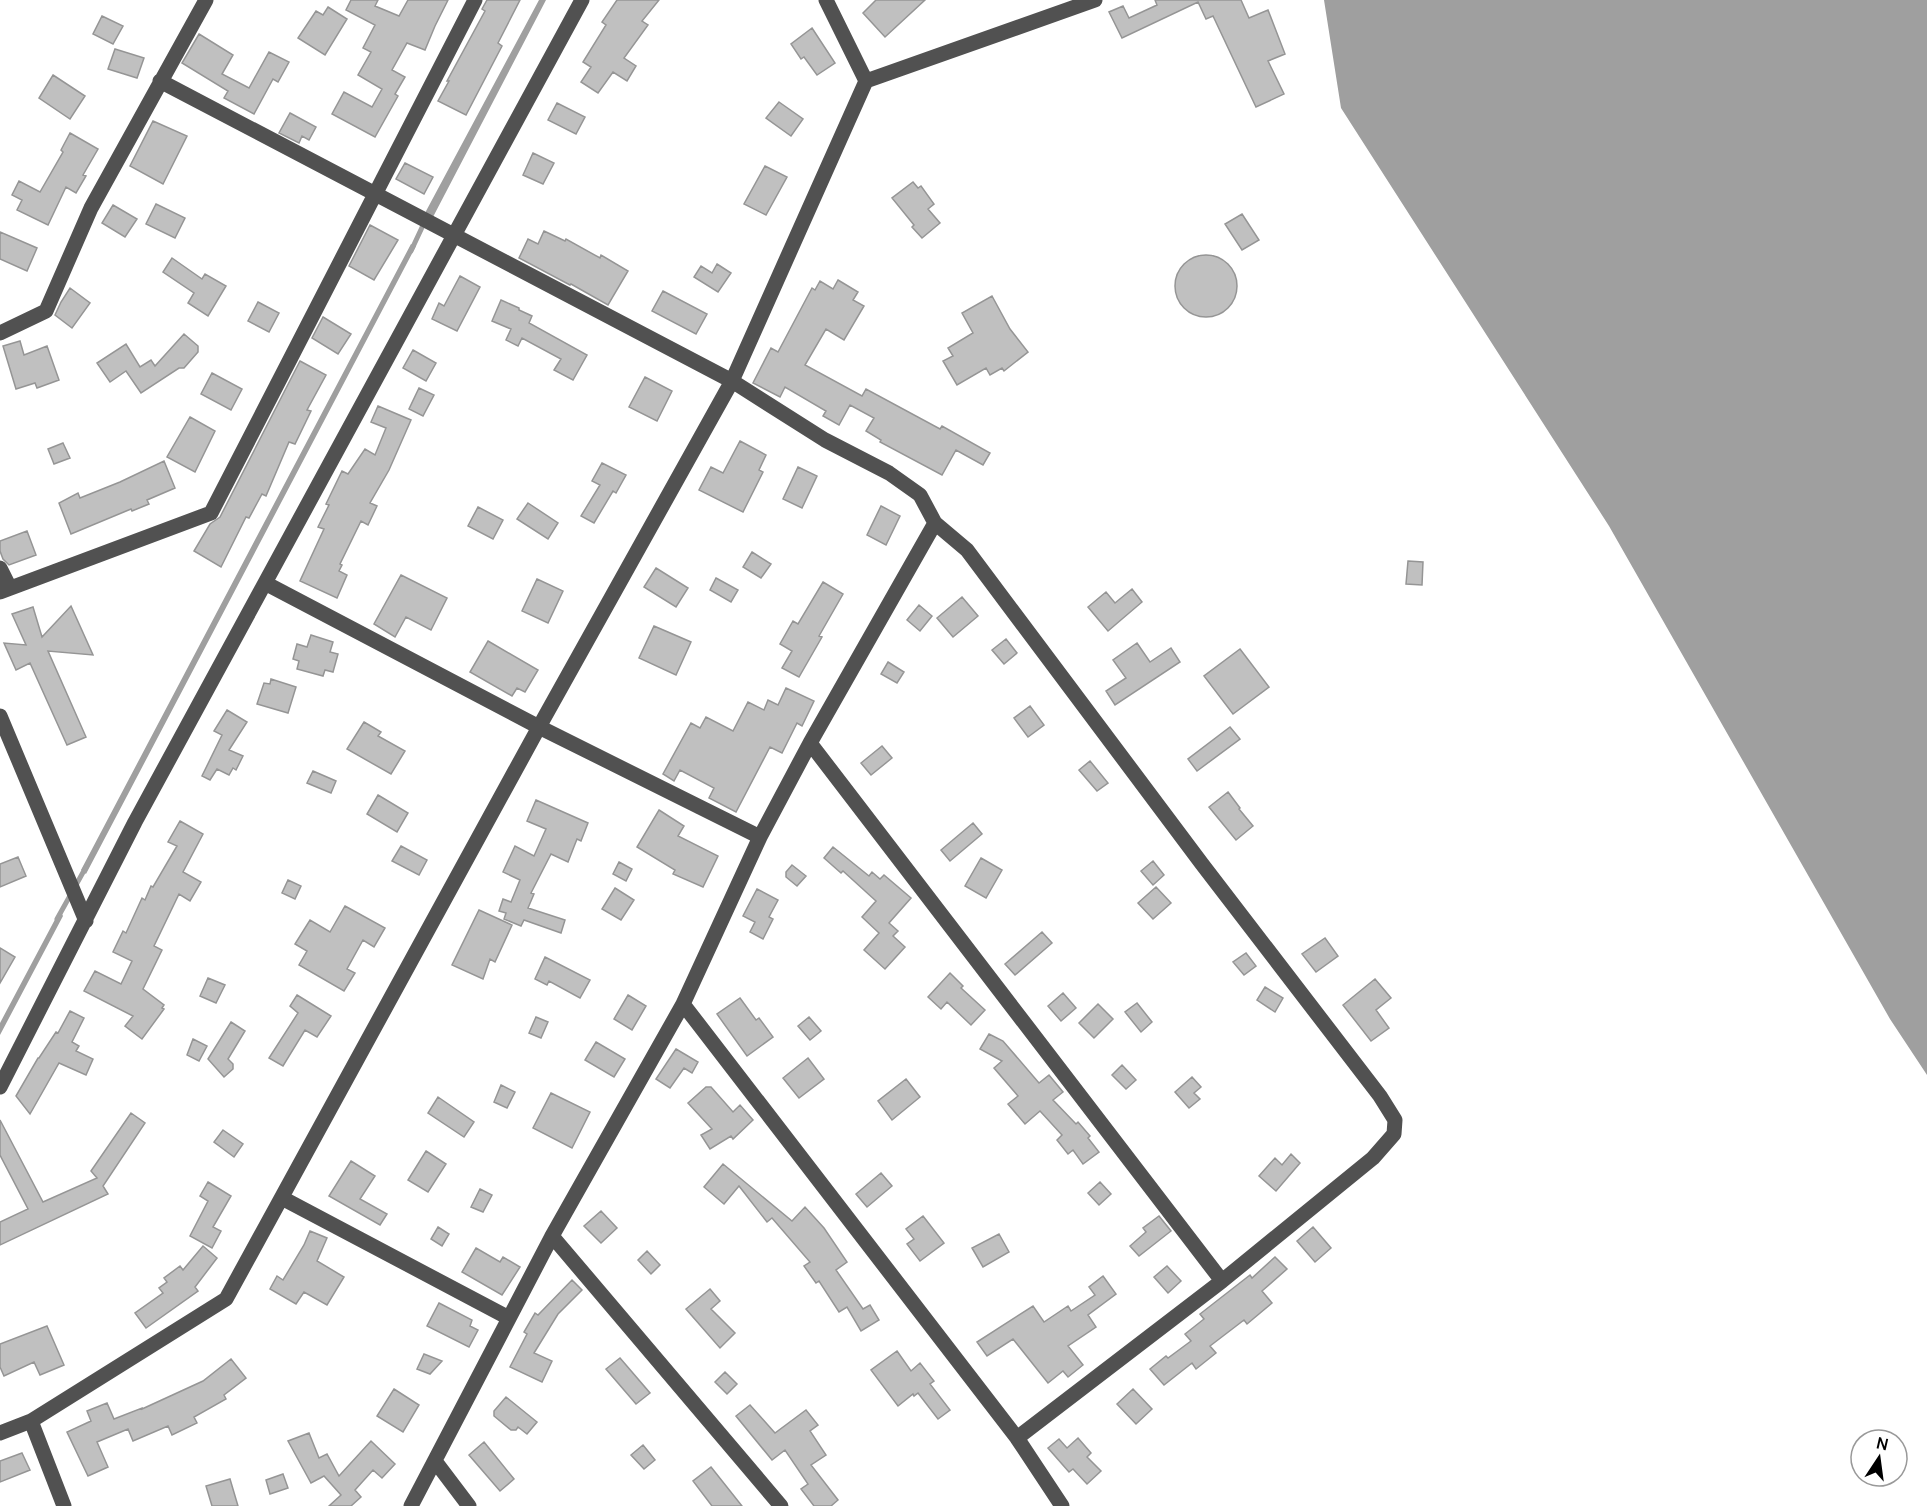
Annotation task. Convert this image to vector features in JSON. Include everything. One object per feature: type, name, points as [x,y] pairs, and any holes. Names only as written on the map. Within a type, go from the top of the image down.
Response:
[{"type":"street","points":[[0,333],[46,311],[92,208],[206,0]]},
{"type":"street","points":[[0,568],[5,590],[211,513],[475,0]]},
{"type":"street","points":[[0,1087],[135,822],[582,0]]},
{"type":"street","points":[[826,0],[866,81]]},
{"type":"street","points":[[0,1433],[31,1421],[226,1299],[732,381],[866,81],[1095,0]]},
{"type":"street","points":[[160,81],[732,381],[825,440],[889,473],[920,495],[935,523],[967,550],[1195,855],[1380,1096],[1395,1120],[1394,1134],[1373,1158],[1222,1281],[1017,1438]]},
{"type":"street","points":[[411,1506],[552,1236],[683,1004],[760,837],[810,743],[935,523]]},
{"type":"street","points":[[265,583],[539,728],[760,837]]},
{"type":"street","points":[[0,716],[86,921]]},
{"type":"street","points":[[810,743],[1222,1281]]},
{"type":"street","points":[[683,1004],[1017,1438],[1062,1506]]},
{"type":"street","points":[[282,1198],[509,1318]]},
{"type":"street","points":[[552,1236],[781,1506]]},
{"type":"street","points":[[31,1421],[64,1506]]},
{"type":"street","points":[[435,1461],[469,1506]]},
{"type":"shaded area","points":[[539,0],[546,0],[433,217],[425,213]]},
{"type":"shaded area","points":[[1324,0],[1927,0],[1927,1075],[1890,1019],[1609,526],[1341,108]]},
{"type":"shaded area","points":[[411,244],[416,246],[86,874],[81,870]]},
{"type":"shaded area","points":[[60,910],[63,916],[0,1035],[0,1023]]},
{"type":"building","points":[[351,0],[378,0],[375,6],[399,16],[408,0],[448,0],[425,50],[407,43],[392,70],[405,77],[395,94],[398,96],[375,137],[332,114],[344,92],[372,107],[382,89],[358,75],[371,52],[363,48],[375,25],[346,10]]},
{"type":"building","points":[[487,0],[520,0],[498,43],[502,46],[466,115],[438,101],[485,11],[482,9]]},
{"type":"building","points":[[617,0],[659,0],[642,21],[648,25],[624,58],[636,66],[627,81],[613,72],[598,93],[581,82],[591,67],[583,62],[606,25],[602,22]]},
{"type":"building","points":[[876,0],[925,0],[885,37],[863,13]]},
{"type":"building","points":[[1155,0],[1241,0],[1249,18],[1268,10],[1285,54],[1268,61],[1284,94],[1256,107],[1213,16],[1206,19],[1198,2],[1122,38],[1109,12],[1123,6],[1129,18],[1157,5]]},
{"type":"building","points":[[328,7],[347,19],[325,55],[298,38],[316,11],[323,15]]},
{"type":"building","points":[[102,16],[123,26],[113,44],[93,34]]},
{"type":"building","points":[[812,28],[835,63],[817,75],[804,57],[801,59],[791,44]]},
{"type":"building","points":[[199,34],[233,55],[222,74],[249,88],[269,52],[289,62],[278,82],[273,79],[254,114],[224,98],[228,91],[182,63]]},
{"type":"building","points":[[115,49],[144,58],[137,78],[108,69]]},
{"type":"building","points":[[53,75],[85,96],[70,119],[39,98]]},
{"type":"building","points":[[779,102],[803,119],[791,136],[766,118]]},
{"type":"building","points":[[557,103],[585,117],[576,134],[548,120]]},
{"type":"building","points":[[290,113],[316,127],[309,140],[302,136],[299,143],[279,133]]},
{"type":"building","points":[[153,121],[187,136],[163,184],[130,166]]},
{"type":"building","points":[[70,133],[98,149],[76,193],[66,187],[48,225],[17,210],[22,200],[12,195],[19,181],[40,192],[63,152],[61,150]]},
{"type":"building","points":[[533,153],[554,163],[543,184],[523,175]]},
{"type":"building","points":[[405,163],[433,177],[424,194],[396,179]]},
{"type":"building","points":[[765,166],[787,177],[766,215],[744,204]]},
{"type":"building","points":[[913,182],[918,188],[921,186],[934,204],[928,209],[940,223],[922,238],[892,198]]},
{"type":"building","points":[[156,204],[185,218],[175,238],[146,224]]},
{"type":"building","points":[[113,205],[137,219],[125,237],[102,223]]},
{"type":"building","points":[[1242,214],[1259,240],[1242,250],[1225,224]]},
{"type":"building","points":[[370,225],[398,240],[374,280],[349,266]]},
{"type":"building","points":[[544,231],[565,241],[566,239],[600,258],[601,255],[628,271],[608,305],[519,258],[528,239],[538,244]]},
{"type":"building","points":[[0,232],[37,248],[27,271],[0,259]]},
{"type":"building","points":[[1206,255],[1218,257],[1228,264],[1235,274],[1237,286],[1235,298],[1228,308],[1218,315],[1206,317],[1194,315],[1184,308],[1177,298],[1175,286],[1177,274],[1184,264],[1194,257]]},
{"type":"building","points":[[172,258],[202,279],[205,274],[226,286],[208,316],[188,303],[194,293],[163,272]]},
{"type":"building","points":[[717,264],[731,273],[718,292],[694,277],[701,266],[712,273]]},
{"type":"building","points":[[460,276],[480,287],[457,331],[432,319],[439,303],[444,306]]},
{"type":"building","points":[[838,280],[858,292],[853,300],[864,306],[844,340],[826,329],[805,365],[862,396],[866,389],[940,429],[942,426],[990,453],[983,465],[956,450],[942,475],[880,442],[881,440],[866,431],[874,418],[850,405],[839,425],[823,416],[826,411],[785,387],[780,397],[753,383],[771,348],[778,352],[812,288],[815,290],[820,281],[833,289]]},
{"type":"building","points":[[70,288],[90,303],[72,328],[55,315]]},
{"type":"building","points":[[663,291],[707,314],[696,334],[652,311]]},
{"type":"building","points":[[992,296],[1010,329],[1028,352],[1004,371],[1002,368],[990,375],[986,368],[957,385],[943,361],[953,356],[948,348],[973,333],[962,313]]},
{"type":"building","points":[[501,300],[532,316],[529,323],[587,355],[573,380],[554,370],[561,359],[522,338],[518,346],[506,340],[511,329],[492,321]]},
{"type":"building","points":[[258,302],[279,313],[269,332],[248,321]]},
{"type":"building","points":[[323,317],[351,334],[338,354],[312,338]]},
{"type":"building","points":[[184,334],[198,346],[198,352],[184,368],[179,368],[141,393],[126,371],[110,382],[97,363],[126,344],[140,367],[151,360],[155,366]]},
{"type":"building","points":[[20,341],[24,355],[47,346],[59,380],[37,388],[35,383],[16,389],[3,346]]},
{"type":"building","points":[[413,350],[436,363],[426,381],[403,368]]},
{"type":"building","points":[[300,361],[326,375],[307,410],[311,411],[295,444],[289,442],[266,496],[262,494],[249,518],[246,517],[221,567],[194,551],[210,524],[220,517]]},
{"type":"building","points":[[212,373],[242,389],[231,410],[201,394]]},
{"type":"building","points":[[645,377],[672,391],[657,421],[629,407]]},
{"type":"building","points":[[419,388],[434,395],[423,416],[409,409]]},
{"type":"building","points":[[378,406],[411,420],[389,470],[370,503],[377,506],[368,525],[361,521],[340,564],[342,565],[339,571],[347,575],[337,598],[300,581],[324,529],[318,527],[342,471],[348,474],[365,449],[375,455],[386,428],[371,422]]},
{"type":"building","points":[[190,417],[215,431],[195,472],[167,457]]},
{"type":"building","points":[[740,441],[766,455],[759,470],[763,472],[743,512],[699,490],[711,467],[723,473]]},
{"type":"building","points":[[63,443],[70,458],[54,464],[48,449]]},
{"type":"building","points":[[164,461],[175,488],[147,500],[149,504],[71,534],[59,503],[78,493],[80,498],[120,482]]},
{"type":"building","points":[[602,463],[626,475],[616,493],[613,491],[594,523],[581,516],[600,485],[592,481]]},
{"type":"building","points":[[798,467],[817,476],[802,508],[783,499]]},
{"type":"building","points":[[528,503],[558,523],[548,539],[517,519]]},
{"type":"building","points":[[881,506],[900,516],[886,545],[867,535]]},
{"type":"building","points":[[478,507],[503,520],[493,539],[468,526]]},
{"type":"building","points":[[27,531],[36,555],[9,565],[3,559],[0,551],[0,541]]},
{"type":"building","points":[[752,552],[771,564],[761,578],[743,567]]},
{"type":"building","points":[[1408,561],[1423,562],[1422,585],[1406,584]]},
{"type":"building","points":[[656,568],[688,588],[676,607],[644,587]]},
{"type":"building","points":[[401,575],[447,598],[431,630],[406,617],[395,637],[374,624]]},
{"type":"building","points":[[716,578],[738,590],[731,602],[710,590]]},
{"type":"building","points":[[537,579],[563,591],[548,623],[522,611]]},
{"type":"building","points":[[823,582],[843,594],[799,677],[782,668],[792,651],[780,644],[793,621],[798,624]]},
{"type":"building","points":[[1132,589],[1142,602],[1108,631],[1088,607],[1106,592],[1115,603]]},
{"type":"building","points":[[962,597],[978,616],[953,637],[937,618]]},
{"type":"building","points":[[919,605],[932,616],[920,631],[907,620]]},
{"type":"building","points":[[71,606],[93,655],[48,651],[86,737],[67,745],[30,663],[16,670],[4,643],[26,645],[12,614],[33,607],[42,637]]},
{"type":"building","points":[[654,626],[691,642],[676,675],[639,658]]},
{"type":"building","points":[[311,635],[333,642],[330,652],[338,654],[333,672],[325,670],[323,676],[297,669],[299,661],[293,659],[297,644],[307,647]]},
{"type":"building","points":[[1006,639],[1017,653],[1004,664],[992,650]]},
{"type":"building","points":[[488,641],[538,670],[525,692],[517,688],[512,696],[470,672]]},
{"type":"building","points":[[1137,643],[1150,662],[1171,648],[1180,662],[1115,705],[1106,691],[1126,678],[1113,660]]},
{"type":"building","points":[[1240,649],[1269,687],[1233,714],[1204,676]]},
{"type":"building","points":[[888,662],[904,672],[897,683],[881,674]]},
{"type":"building","points":[[271,679],[296,687],[288,713],[257,704],[264,683],[270,684]]},
{"type":"building","points":[[786,688],[814,701],[802,726],[797,723],[782,753],[770,747],[736,812],[709,798],[714,788],[680,770],[674,781],[663,774],[691,723],[700,728],[706,717],[733,731],[748,702],[764,710],[768,700],[778,705]]},
{"type":"building","points":[[1030,706],[1044,725],[1028,737],[1014,718]]},
{"type":"building","points":[[227,710],[247,722],[229,750],[243,756],[236,770],[233,768],[229,775],[217,769],[210,780],[202,776],[222,735],[214,731]]},
{"type":"building","points":[[364,722],[381,732],[378,736],[405,751],[391,774],[347,749]]},
{"type":"building","points":[[1230,727],[1240,739],[1197,771],[1188,759]]},
{"type":"building","points":[[882,746],[892,758],[871,775],[861,763]]},
{"type":"building","points":[[1090,761],[1108,783],[1097,791],[1079,770]]},
{"type":"building","points":[[313,771],[336,781],[331,793],[307,783]]},
{"type":"building","points":[[1228,792],[1253,826],[1236,840],[1209,807]]},
{"type":"building","points":[[378,795],[408,813],[397,832],[367,814]]},
{"type":"building","points":[[536,800],[588,823],[581,841],[577,839],[568,862],[551,854],[531,893],[534,894],[528,908],[565,920],[561,933],[524,920],[521,926],[504,919],[506,913],[499,911],[503,899],[511,902],[520,880],[503,872],[515,846],[534,856],[546,829],[527,821]]},
{"type":"building","points":[[659,810],[684,826],[678,836],[718,856],[703,887],[673,874],[675,870],[637,847]]},
{"type":"building","points":[[180,821],[203,834],[183,872],[201,882],[190,901],[179,894],[154,946],[162,950],[143,989],[164,1005],[162,1008],[164,1009],[142,1039],[125,1026],[133,1016],[84,991],[95,971],[121,984],[132,961],[113,952],[123,931],[126,933],[142,898],[145,900],[151,886],[153,887],[177,846],[168,842]]},
{"type":"building","points":[[973,823],[982,834],[950,861],[941,850]]},
{"type":"building","points":[[401,846],[427,860],[419,875],[392,861]]},
{"type":"building","points":[[833,847],[869,876],[872,872],[880,879],[884,875],[911,898],[889,923],[898,931],[893,936],[905,947],[885,969],[864,950],[879,933],[862,917],[876,901],[843,871],[841,873],[824,858]]},
{"type":"building","points":[[18,857],[26,876],[0,887],[0,864]]},
{"type":"building","points":[[981,858],[1002,870],[986,898],[965,886]]},
{"type":"building","points":[[1153,861],[1164,875],[1153,885],[1141,871]]},
{"type":"building","points":[[619,862],[632,869],[626,881],[613,874]]},
{"type":"building","points":[[792,865],[806,876],[797,886],[786,877],[786,872]]},
{"type":"building","points":[[288,880],[301,886],[295,899],[282,893]]},
{"type":"building","points":[[1156,887],[1171,903],[1153,919],[1138,903]]},
{"type":"building","points":[[615,888],[634,900],[621,920],[602,909]]},
{"type":"building","points":[[757,889],[778,900],[769,917],[773,919],[763,939],[750,932],[755,922],[743,916]]},
{"type":"building","points":[[345,906],[385,928],[374,947],[363,940],[347,969],[355,973],[344,991],[299,965],[307,951],[295,944],[310,920],[330,932]]},
{"type":"building","points":[[479,910],[512,925],[495,962],[490,959],[483,979],[452,965]]},
{"type":"building","points":[[1042,932],[1052,943],[1015,975],[1005,964]]},
{"type":"building","points":[[1325,938],[1338,956],[1316,972],[1302,954]]},
{"type":"building","points":[[0,948],[15,957],[0,983]]},
{"type":"building","points":[[1246,953],[1256,966],[1244,975],[1233,962]]},
{"type":"building","points":[[545,957],[590,980],[580,998],[549,981],[547,985],[535,979]]},
{"type":"building","points":[[950,973],[963,986],[961,988],[985,1010],[971,1025],[947,1002],[941,1009],[928,997]]},
{"type":"building","points":[[208,978],[225,985],[216,1003],[200,996]]},
{"type":"building","points":[[1375,979],[1391,998],[1376,1010],[1389,1028],[1371,1041],[1343,1005]]},
{"type":"building","points":[[1265,987],[1283,998],[1275,1012],[1257,1000]]},
{"type":"building","points":[[1063,993],[1076,1008],[1061,1021],[1048,1006]]},
{"type":"building","points":[[297,995],[331,1016],[317,1037],[305,1030],[283,1066],[269,1058],[298,1013],[290,1006]]},
{"type":"building","points":[[628,995],[646,1006],[632,1030],[614,1019]]},
{"type":"building","points":[[740,998],[756,1020],[759,1018],[773,1037],[747,1056],[717,1014]]},
{"type":"building","points":[[1137,1003],[1152,1022],[1141,1032],[1125,1012]]},
{"type":"building","points":[[1098,1004],[1113,1019],[1094,1038],[1079,1023]]},
{"type":"building","points":[[70,1011],[84,1018],[72,1042],[79,1046],[76,1051],[93,1059],[86,1075],[59,1063],[30,1114],[16,1096],[38,1058],[56,1032],[58,1033]]},
{"type":"building","points":[[536,1017],[548,1022],[541,1038],[529,1033]]},
{"type":"building","points":[[809,1017],[821,1031],[810,1040],[798,1026]]},
{"type":"building","points":[[231,1022],[245,1031],[228,1059],[233,1064],[233,1069],[224,1077],[208,1059]]},
{"type":"building","points":[[989,1034],[1003,1041],[1039,1083],[1049,1075],[1063,1092],[1053,1100],[1076,1124],[1078,1122],[1090,1136],[1088,1138],[1099,1152],[1083,1164],[1073,1150],[1068,1154],[1057,1140],[1062,1135],[1040,1111],[1025,1124],[1008,1104],[1018,1096],[994,1068],[1002,1061],[980,1049]]},
{"type":"building","points":[[193,1039],[207,1046],[199,1061],[187,1055]]},
{"type":"building","points":[[596,1042],[625,1059],[614,1077],[585,1060]]},
{"type":"building","points":[[676,1049],[698,1062],[692,1073],[684,1068],[670,1088],[656,1079]]},
{"type":"building","points":[[808,1058],[824,1079],[799,1098],[783,1078]]},
{"type":"building","points":[[1122,1065],[1136,1080],[1126,1089],[1112,1075]]},
{"type":"building","points":[[1192,1077],[1201,1087],[1194,1093],[1200,1099],[1189,1108],[1175,1092]]},
{"type":"building","points":[[906,1079],[920,1097],[892,1120],[878,1101]]},
{"type":"building","points":[[501,1085],[515,1092],[507,1108],[494,1102]]},
{"type":"building","points":[[706,1087],[711,1087],[733,1112],[740,1105],[753,1120],[733,1139],[731,1136],[710,1149],[701,1135],[712,1129],[688,1103]]},
{"type":"building","points":[[551,1093],[590,1112],[572,1148],[533,1128]]},
{"type":"building","points":[[438,1097],[474,1122],[464,1137],[428,1113]]},
{"type":"building","points":[[131,1113],[145,1123],[103,1186],[108,1194],[0,1245],[0,1222],[28,1209],[0,1155],[0,1120],[43,1202],[97,1178],[91,1171]]},
{"type":"building","points":[[223,1130],[243,1144],[234,1157],[214,1142]]},
{"type":"building","points":[[426,1151],[446,1164],[428,1192],[408,1180]]},
{"type":"building","points":[[1291,1154],[1300,1163],[1276,1191],[1259,1176],[1275,1158],[1282,1165]]},
{"type":"building","points":[[351,1161],[375,1176],[360,1199],[387,1214],[380,1225],[329,1196]]},
{"type":"building","points":[[723,1164],[792,1221],[805,1207],[824,1228],[847,1262],[836,1270],[863,1309],[870,1305],[879,1320],[861,1331],[847,1307],[839,1312],[819,1281],[816,1283],[804,1266],[810,1262],[772,1218],[767,1222],[739,1186],[724,1204],[704,1187]]},
{"type":"building","points":[[881,1173],[892,1186],[867,1207],[856,1194]]},
{"type":"building","points":[[208,1182],[231,1196],[213,1227],[221,1231],[212,1248],[190,1236],[208,1201],[200,1196]]},
{"type":"building","points":[[1100,1182],[1111,1194],[1099,1205],[1088,1193]]},
{"type":"building","points":[[480,1189],[492,1195],[483,1212],[471,1207]]},
{"type":"building","points":[[601,1211],[617,1228],[601,1243],[584,1226]]},
{"type":"building","points":[[923,1216],[944,1243],[920,1261],[907,1244],[914,1239],[906,1229]]},
{"type":"building","points":[[1159,1216],[1171,1231],[1139,1256],[1130,1246],[1146,1232],[1143,1228]]},
{"type":"building","points":[[438,1227],[449,1234],[442,1246],[431,1239]]},
{"type":"building","points":[[1313,1227],[1331,1248],[1315,1262],[1297,1241]]},
{"type":"building","points":[[310,1231],[327,1238],[317,1261],[344,1277],[327,1305],[304,1292],[296,1304],[270,1289],[277,1276],[283,1280]]},
{"type":"building","points":[[999,1234],[1009,1252],[983,1267],[972,1248]]},
{"type":"building","points":[[203,1246],[217,1258],[195,1287],[198,1291],[146,1328],[135,1313],[163,1293],[159,1288],[167,1282],[164,1278],[180,1266],[183,1270]]},
{"type":"building","points":[[476,1248],[500,1262],[503,1257],[520,1267],[502,1295],[462,1272]]},
{"type":"building","points":[[647,1251],[660,1265],[651,1274],[638,1260]]},
{"type":"building","points":[[1275,1257],[1287,1269],[1262,1291],[1272,1303],[1247,1324],[1244,1320],[1210,1346],[1216,1353],[1196,1369],[1192,1363],[1164,1385],[1150,1369],[1191,1341],[1185,1334],[1204,1319],[1200,1314],[1250,1275],[1252,1278]]},
{"type":"building","points":[[1167,1266],[1181,1281],[1168,1293],[1154,1277]]},
{"type":"building","points":[[1103,1276],[1116,1294],[1088,1315],[1096,1327],[1068,1346],[1083,1365],[1068,1377],[1063,1371],[1048,1383],[1013,1339],[987,1356],[977,1342],[1033,1306],[1044,1322],[1068,1306],[1071,1311],[1095,1295],[1089,1287]]},
{"type":"building","points":[[572,1280],[582,1290],[558,1314],[534,1353],[552,1361],[542,1382],[510,1367],[527,1334],[524,1332],[535,1313],[538,1315]]},
{"type":"building","points":[[710,1289],[720,1301],[711,1309],[735,1333],[720,1348],[686,1309]]},
{"type":"building","points":[[439,1303],[472,1320],[470,1326],[478,1330],[469,1347],[427,1326]]},
{"type":"building","points":[[47,1326],[64,1365],[40,1375],[34,1362],[4,1376],[0,1367],[0,1344]]},
{"type":"building","points":[[897,1351],[911,1371],[920,1363],[934,1381],[930,1384],[950,1410],[938,1419],[918,1393],[914,1396],[913,1394],[898,1406],[871,1370]]},
{"type":"building","points":[[424,1354],[442,1361],[430,1374],[417,1369]]},
{"type":"building","points":[[620,1358],[650,1393],[636,1404],[606,1369]]},
{"type":"building","points":[[231,1359],[246,1378],[224,1395],[226,1399],[194,1417],[197,1423],[172,1435],[168,1426],[133,1441],[128,1429],[97,1442],[108,1467],[88,1476],[67,1432],[91,1421],[87,1411],[107,1403],[114,1419],[142,1409],[203,1381]]},
{"type":"building","points":[[725,1372],[737,1384],[727,1394],[715,1382]]},
{"type":"building","points":[[394,1389],[419,1405],[403,1432],[377,1416]]},
{"type":"building","points":[[1133,1389],[1152,1409],[1136,1424],[1117,1404]]},
{"type":"building","points":[[506,1397],[537,1422],[527,1434],[518,1427],[516,1430],[511,1430],[494,1416],[494,1411]]},
{"type":"building","points":[[750,1405],[775,1433],[806,1410],[818,1425],[810,1431],[826,1455],[811,1465],[838,1500],[831,1506],[814,1506],[801,1489],[808,1484],[785,1450],[772,1460],[736,1416]]},
{"type":"building","points":[[309,1433],[319,1458],[327,1454],[339,1476],[371,1441],[395,1464],[382,1478],[373,1470],[355,1490],[361,1497],[351,1506],[329,1506],[341,1495],[324,1476],[311,1483],[288,1441]]},
{"type":"building","points":[[1078,1438],[1091,1453],[1087,1457],[1101,1471],[1087,1484],[1073,1469],[1069,1472],[1048,1448],[1059,1439],[1067,1448]]},
{"type":"building","points":[[484,1442],[514,1479],[500,1491],[469,1455]]},
{"type":"building","points":[[643,1445],[655,1460],[644,1469],[631,1455]]},
{"type":"building","points":[[22,1453],[30,1470],[0,1482],[0,1461]]},
{"type":"building","points":[[711,1467],[742,1506],[712,1506],[693,1481]]},
{"type":"building","points":[[283,1474],[288,1488],[270,1494],[266,1480]]},
{"type":"building","points":[[230,1479],[238,1506],[212,1506],[206,1486]]},
{"type":"waterway","points":[[411,251],[425,221]]},
{"type":"waterway","points":[[57,919],[86,867]]}]
